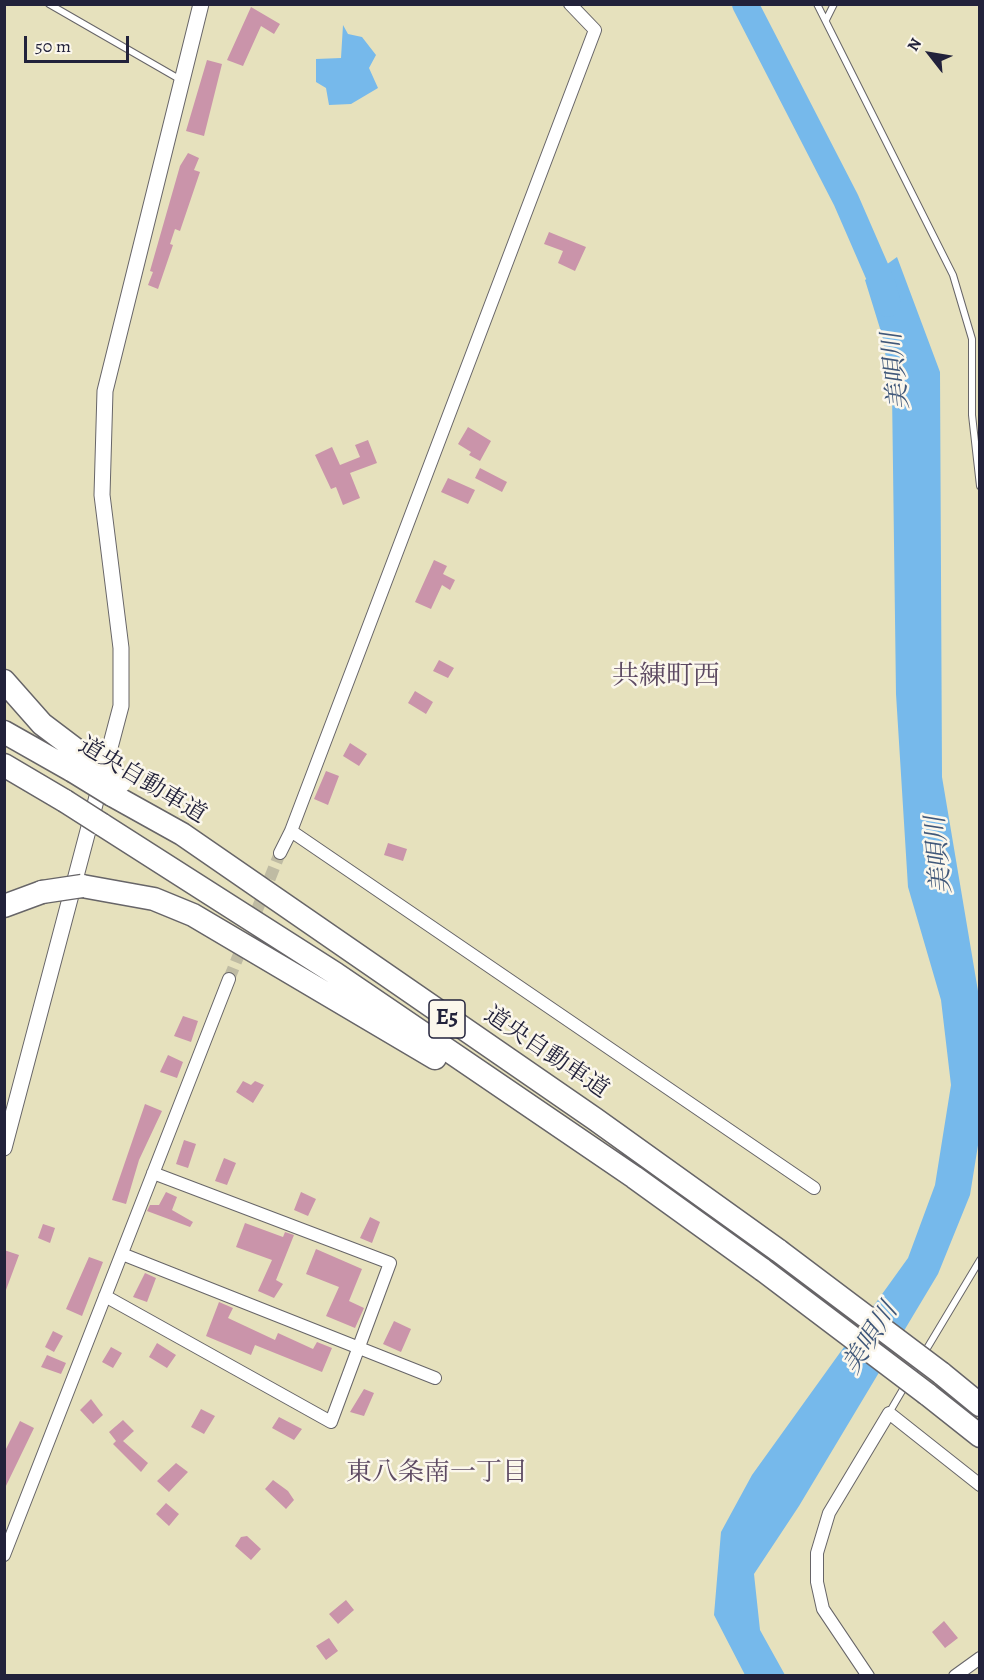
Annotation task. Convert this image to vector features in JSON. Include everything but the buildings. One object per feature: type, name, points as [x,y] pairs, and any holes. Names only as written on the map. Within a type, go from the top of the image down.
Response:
[{"type":"highway","points":[[4,681],[76,762]]},
{"type":"highway","name":"道央自動車道","points":[[4,732],[76,762],[116,788],[595,1119],[779,1251],[980,1405]]},
{"type":"highway","name":"E5","points":[[4,765],[65,801],[336,974],[634,1178],[763,1270],[980,1436]]},
{"type":"highway","points":[[4,906],[42,892],[82,886],[154,899],[193,915],[634,1178]]},
{"type":"street","points":[[4,1148],[121,706],[121,648],[102,495],[105,391],[201,4]]},
{"type":"street","points":[[280,853],[291,831],[594,30],[570,4]]},
{"type":"street","points":[[291,831],[814,1188]]},
{"type":"street","points":[[4,1555],[229,979]]},
{"type":"street","points":[[105,1296],[331,1422],[390,1263],[153,1173]]},
{"type":"street","points":[[122,1254],[435,1378]]},
{"type":"street","points":[[868,1676],[823,1609],[817,1582],[817,1553],[829,1513],[889,1413],[980,1485]]},
{"type":"street","points":[[955,1676],[980,1658]]},
{"type":"lane","points":[[49,4],[182,81]]},
{"type":"lane","points":[[817,4],[953,275],[972,339],[972,416],[980,486]]},
{"type":"lane","points":[[826,20],[834,4]]},
{"type":"lane","points":[[889,1413],[980,1260]]},
{"type":"water","points":[[343,25],[348,34],[362,37],[376,55],[369,68],[378,88],[351,104],[329,105],[326,88],[316,82],[316,59],[341,58]]},
{"type":"water","points":[[897,257],[940,372],[942,777],[978,991],[979,1139],[970,1195],[938,1274],[799,1506],[754,1574],[760,1630],[785,1675],[745,1675],[714,1615],[721,1532],[752,1475],[908,1258],[935,1185],[951,1085],[941,1000],[908,887],[896,694],[892,392],[882,335],[865,280]]},
{"type":"waterway","name":"美唄川","points":[[745,4],[846,200],[883,285],[888,304]]},
{"type":"tunnel","points":[[229,979],[280,853]]},
{"type":"district","name":"共練町西","points":[[666,677]]},
{"type":"district","name":"東八条南一丁目","points":[[437,1474]]}]
